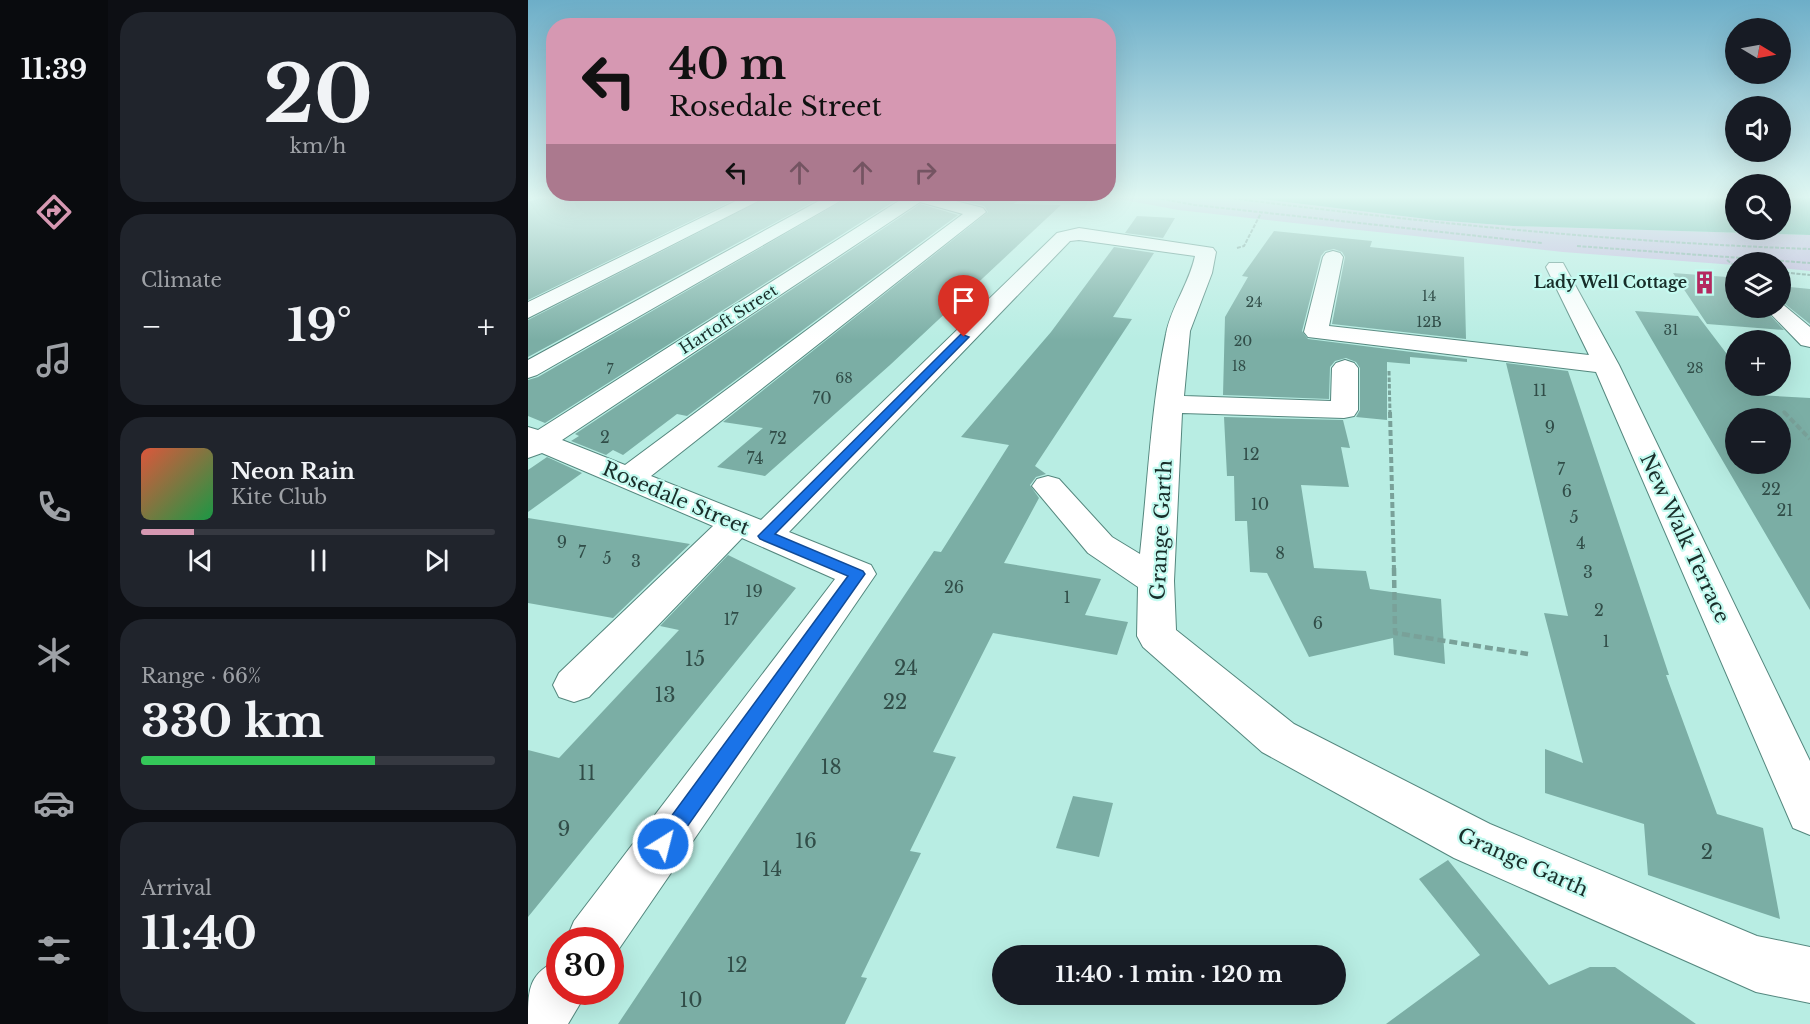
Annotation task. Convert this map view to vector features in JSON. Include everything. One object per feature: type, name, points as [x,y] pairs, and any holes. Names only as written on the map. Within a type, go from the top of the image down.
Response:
[{"type":"street","points":[[528,310],[660,245]]},
{"type":"street","points":[[528,370],[752,245]]},
{"type":"street","name":"Hartoft Street","points":[[532,442],[841,245]]},
{"type":"street","points":[[628,478],[934,245]]},
{"type":"street","name":"Grange Garth","points":[[751,529],[1056,245]]},
{"type":"street","name":"Grange Garth","points":[[1155,245],[1206,252],[1202,273],[1178,331],[1169,404],[1156,581],[1156,636],[1278,738],[1472,841],[1756,964],[1810,975]]},
{"type":"street","name":"New Walk Terrace","points":[[1558,252],[1606,365],[1810,812]]},
{"type":"street","points":[[1333,257],[1316,332],[1606,365]]},
{"type":"street","points":[[1787,318],[1810,340]]},
{"type":"street","points":[[1169,404],[1344,410],[1345,368]]},
{"type":"street","name":"Rosedale Street","points":[[532,442],[628,478],[858,574],[602,927]]},
{"type":"street","points":[[1048,486],[1100,545],[1156,581]]},
{"type":"street","points":[[573,685],[751,529]]},
{"type":"street","points":[[533,1024],[547,1005]]},
{"type":"path","points":[[1503,245],[1558,252],[1725,260]]},
{"type":"path","points":[[1688,245],[1810,249]]},
{"type":"path","points":[[1791,262],[1810,263]]},
{"type":"path","points":[[1791,273],[1810,275]]},
{"type":"path","points":[[1389,340],[1395,633],[1528,654]]},
{"type":"path","points":[[1791,419],[1810,439]]},
{"type":"shaded area","points":[[1497,245],[1810,245],[1810,271],[1791,269],[1791,252],[1725,252],[1725,264]]},
{"type":"building","points":[[528,245],[642,245],[528,300]]},
{"type":"building","points":[[675,245],[734,245],[528,357],[528,320]]},
{"type":"building","points":[[766,245],[826,245],[545,423],[528,416],[528,380],[538,377]]},
{"type":"building","points":[[859,245],[918,245],[687,416],[677,414],[623,455],[613,450],[606,455],[571,441],[579,436],[575,434]]},
{"type":"building","points":[[947,245],[1018,245],[890,365],[765,476],[717,467],[763,428],[723,422]]},
{"type":"building","points":[[1264,245],[1371,245],[1370,247],[1464,257],[1466,339],[1332,324],[1345,257],[1342,252],[1334,249],[1325,251],[1321,256],[1302,331],[1308,339],[1467,359],[1467,362],[1410,357],[1410,364],[1387,362],[1387,420],[1356,417],[1360,410],[1360,368],[1356,362],[1346,358],[1335,361],[1330,367],[1329,399],[1223,395],[1225,317],[1248,277],[1242,276]]},
{"type":"building","points":[[1114,247],[1154,253],[1113,317],[1132,319],[1035,466],[1046,474],[1036,477],[1030,485],[1039,498],[1004,563],[1101,579],[1085,615],[1128,622],[1117,655],[993,633],[933,752],[956,757],[910,851],[921,853],[861,977],[867,978],[845,1024],[618,1024],[934,551],[941,552],[1009,445],[961,437],[1051,332]]},
{"type":"building","points":[[1673,273],[1725,277],[1725,318],[1773,318],[1784,330],[1707,324]]},
{"type":"building","points":[[1791,287],[1810,289],[1810,324],[1791,309]]},
{"type":"building","points":[[1635,311],[1698,316],[1725,352],[1725,396],[1810,398],[1810,610],[1730,474],[1791,474],[1791,408],[1725,408],[1725,465]]},
{"type":"building","points":[[1506,363],[1568,371],[1669,675],[1666,675],[1717,814],[1763,828],[1780,919],[1648,875],[1644,824],[1545,793],[1545,749],[1583,763],[1544,613],[1568,616]]},
{"type":"building","points":[[1224,417],[1343,420],[1350,448],[1341,447],[1349,487],[1301,485],[1314,568],[1366,571],[1370,589],[1441,599],[1445,664],[1394,655],[1393,638],[1309,657],[1267,573],[1250,572],[1247,521],[1235,521],[1234,476],[1227,476]]},
{"type":"building","points":[[547,457],[582,473],[528,512],[528,470]]},
{"type":"building","points":[[528,518],[690,544],[613,618],[528,603]]},
{"type":"building","points":[[728,555],[796,588],[528,917],[528,750],[559,758],[679,630],[660,626]]},
{"type":"building","points":[[1073,796],[1113,803],[1099,857],[1056,848]]},
{"type":"building","points":[[1448,860],[1549,985],[1590,967],[1615,967],[1696,1024],[1386,1024],[1480,955],[1419,879]]},
{"type":"place","name":"Lady Well Cottage","points":[[1705,282]]},
{"type":"route","points":[[663,844],[858,574],[765,536],[964,337]]}]
